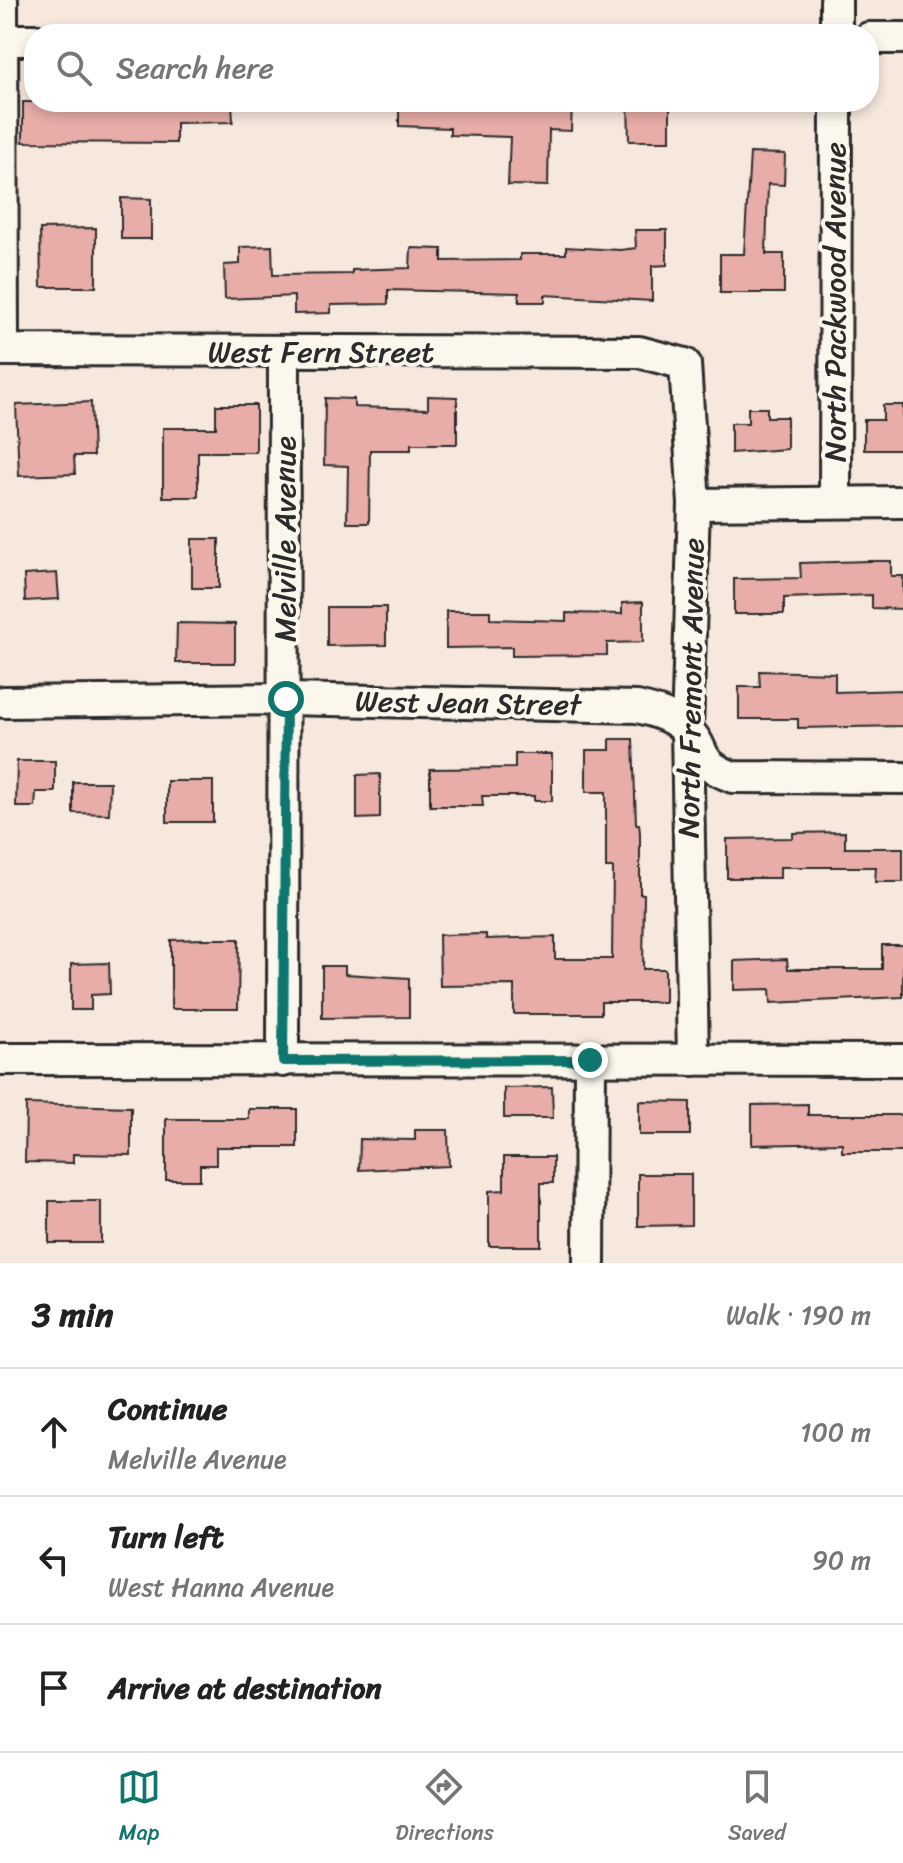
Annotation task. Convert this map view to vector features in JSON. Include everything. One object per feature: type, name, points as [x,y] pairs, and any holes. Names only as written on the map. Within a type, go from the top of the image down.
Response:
[{"type":"street","points":[[2,0],[1,40],[24,40]]},
{"type":"street","points":[[836,0],[836,24]]},
{"type":"street","points":[[879,38],[903,38]]},
{"type":"street","name":"West Fern Street","points":[[1,40],[3,350],[639,352]]},
{"type":"street","name":"North Packwood Avenue","points":[[835,502],[836,112]]},
{"type":"street","name":"Melville Avenue","points":[[283,1061],[286,699],[284,352]]},
{"type":"street","name":"North Fremont Avenue","points":[[639,352],[685,364],[694,504],[687,730],[693,1060]]},
{"type":"street","points":[[694,504],[903,502]]},
{"type":"street","name":"West Jean Street","points":[[4,702],[286,699],[637,707],[659,712],[687,730]]},
{"type":"street","points":[[687,730],[710,769],[733,777],[903,778]]},
{"type":"street","points":[[0,1059],[903,1060]]},
{"type":"street","points":[[589,1263],[590,1060]]},
{"type":"building","points":[[23,102],[24,112],[232,112],[233,122],[176,123],[176,143],[23,142]]},
{"type":"building","points":[[399,112],[572,112],[571,131],[549,130],[548,186],[508,185],[510,137],[450,135],[450,128],[399,126]]},
{"type":"building","points":[[628,112],[670,112],[670,141],[629,141]]},
{"type":"building","points":[[750,153],[785,154],[784,185],[768,184],[766,254],[784,254],[784,293],[720,293],[720,254],[744,254]]},
{"type":"building","points":[[121,198],[151,199],[151,239],[121,239]]},
{"type":"building","points":[[96,228],[96,287],[41,287],[40,229]]},
{"type":"building","points":[[635,230],[667,230],[667,265],[652,266],[652,301],[545,295],[545,302],[519,302],[519,293],[388,290],[388,304],[331,305],[331,313],[294,314],[294,296],[225,299],[224,265],[240,264],[240,247],[272,246],[273,275],[352,274],[352,270],[410,268],[411,248],[442,249],[442,261],[520,260],[520,254],[566,254],[566,247],[636,248]]},
{"type":"building","points":[[428,396],[457,397],[457,444],[411,444],[411,450],[370,450],[369,523],[347,523],[348,466],[324,465],[325,398],[354,399],[354,407],[428,409]]},
{"type":"building","points":[[91,402],[93,456],[74,456],[75,474],[19,476],[16,405]]},
{"type":"building","points":[[216,405],[256,405],[256,452],[198,452],[198,497],[163,497],[163,428],[216,428]]},
{"type":"building","points":[[883,405],[903,405],[903,450],[864,450],[864,420],[883,420]]},
{"type":"building","points":[[748,408],[767,408],[767,417],[787,417],[787,449],[731,453],[731,423],[748,423]]},
{"type":"building","points":[[192,539],[219,539],[219,588],[192,588]]},
{"type":"building","points":[[891,561],[891,576],[903,576],[903,609],[872,608],[872,595],[784,598],[784,614],[734,614],[734,579],[801,578],[800,563]]},
{"type":"building","points":[[57,573],[59,599],[25,601],[24,575]]},
{"type":"building","points":[[643,602],[643,642],[607,643],[607,655],[512,656],[512,647],[446,648],[446,611],[490,611],[490,619],[566,621],[566,613],[622,614],[622,603]]},
{"type":"building","points":[[327,607],[386,607],[386,645],[327,646]]},
{"type":"building","points":[[177,623],[235,624],[235,663],[176,663]]},
{"type":"building","points":[[759,671],[835,673],[835,692],[903,690],[903,726],[798,728],[798,719],[739,719],[739,687],[760,687]]},
{"type":"building","points":[[610,739],[633,739],[636,824],[639,824],[640,833],[640,894],[644,894],[643,969],[665,969],[665,1002],[601,1002],[601,1014],[514,1014],[514,985],[440,986],[439,935],[486,934],[486,939],[555,937],[555,959],[612,959],[613,868],[606,868],[606,792],[586,792],[586,750],[610,750]]},
{"type":"building","points":[[515,754],[552,754],[552,801],[534,801],[534,796],[482,796],[483,806],[430,806],[430,769],[515,768]]},
{"type":"building","points":[[17,761],[55,761],[55,792],[36,792],[35,807],[16,807]]},
{"type":"building","points":[[380,774],[380,818],[357,819],[357,775]]},
{"type":"building","points":[[167,781],[213,781],[213,822],[167,822]]},
{"type":"building","points":[[73,782],[110,782],[109,814],[73,813]]},
{"type":"building","points":[[845,832],[845,848],[903,848],[903,882],[875,882],[876,867],[780,867],[780,878],[727,878],[727,839],[793,838],[793,833]]},
{"type":"building","points":[[239,939],[238,1009],[171,1009],[171,940]]},
{"type":"building","points":[[882,945],[903,945],[903,997],[771,1003],[770,989],[734,990],[734,961],[787,959],[788,969],[882,969]]},
{"type":"building","points":[[109,963],[110,994],[91,995],[91,1010],[71,1010],[71,964]]},
{"type":"building","points":[[322,966],[345,966],[345,974],[409,978],[409,1017],[322,1018]]},
{"type":"building","points":[[552,1087],[553,1118],[504,1118],[504,1088]]},
{"type":"building","points":[[639,1101],[690,1102],[690,1135],[639,1135]]},
{"type":"building","points":[[26,1104],[131,1107],[131,1155],[73,1154],[73,1163],[25,1162]]},
{"type":"building","points":[[808,1104],[808,1115],[903,1115],[903,1152],[842,1152],[842,1143],[752,1145],[752,1105]]},
{"type":"building","points":[[249,1109],[297,1109],[297,1147],[216,1147],[216,1165],[200,1165],[200,1180],[166,1180],[166,1119],[249,1119]]},
{"type":"building","points":[[415,1130],[448,1130],[449,1166],[359,1170],[360,1139],[415,1140]]},
{"type":"building","points":[[504,1157],[553,1157],[553,1183],[541,1183],[541,1246],[489,1246],[489,1191],[504,1190]]},
{"type":"building","points":[[638,1174],[691,1174],[691,1225],[638,1226]]},
{"type":"building","points":[[49,1201],[101,1201],[101,1243],[49,1243]]},
{"type":"route","points":[[286,699],[283,1061],[590,1060]]}]
